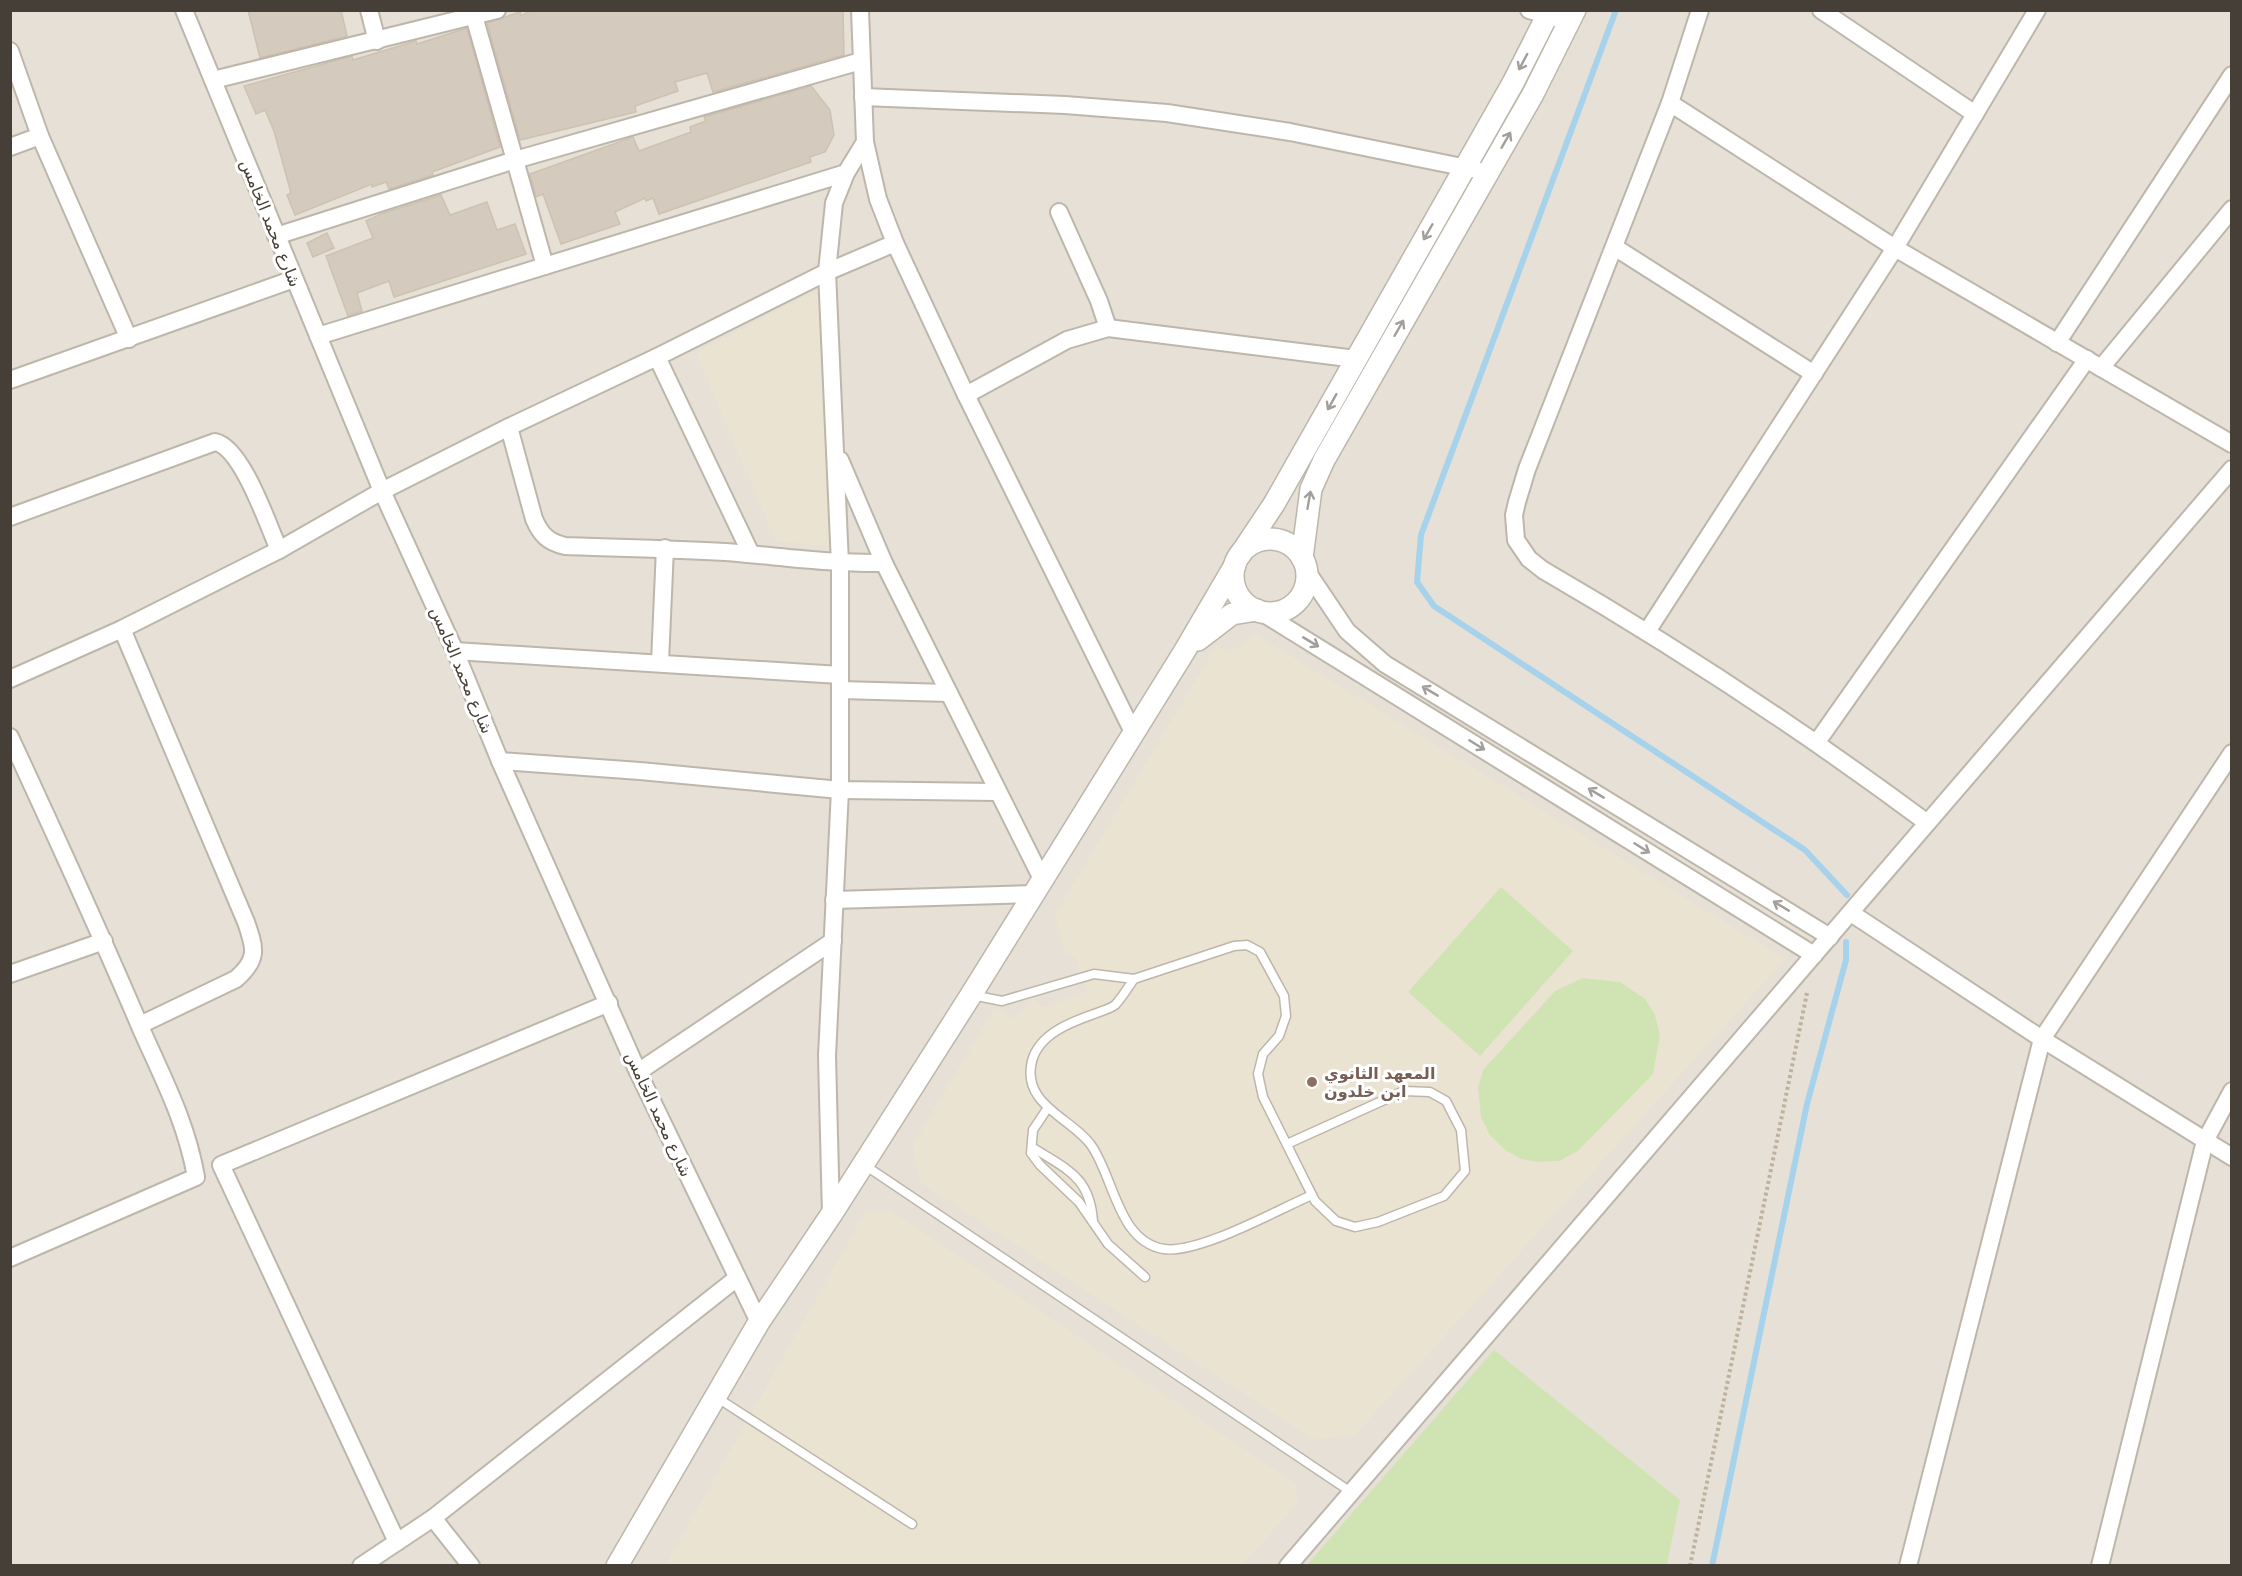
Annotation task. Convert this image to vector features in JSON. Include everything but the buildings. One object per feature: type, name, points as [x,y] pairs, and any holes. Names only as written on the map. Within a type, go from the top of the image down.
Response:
[{"type":"street","name":"شارع محمد الخامس","points":[[184,10],[382,491],[455,651],[500,760],[638,1072],[759,1322]]},
{"type":"street","points":[[369,10],[377,41]]},
{"type":"street","points":[[860,10],[865,142],[873,182],[895,243],[966,395],[1134,734]]},
{"type":"street","points":[[1700,10],[1670,103],[1616,248],[1527,469],[1517,502],[1514,530],[1519,548],[1543,570],[1648,630],[1817,742],[1926,822]]},
{"type":"street","points":[[1821,10],[1975,114]]},
{"type":"street","points":[[1648,630],[1895,248],[2037,10]]},
{"type":"street","points":[[213,80],[496,11]]},
{"type":"street","points":[[617,1566],[759,1322],[831,1215],[971,995],[1134,734],[1237,560],[1274,504],[1465,166],[1542,12],[1573,16],[1487,174],[1324,460],[1311,489],[1304,564],[1306,582],[1295,603],[1285,609],[1232,614],[1221,620],[1184,652]]},
{"type":"street","points":[[474,16],[545,266]]},
{"type":"street","points":[[10,51],[40,136],[129,339]]},
{"type":"street","points":[[276,236],[515,160],[861,62]]},
{"type":"street","points":[[2057,343],[2232,75]]},
{"type":"street","points":[[863,97],[1065,105],[1167,113],[1290,132],[1465,166],[1487,174]]},
{"type":"street","points":[[1670,103],[1895,248],[2232,444]]},
{"type":"street","points":[[10,147],[40,136]]},
{"type":"street","points":[[831,1215],[827,1056],[840,790],[840,564],[827,272],[834,203],[846,173],[865,142]]},
{"type":"street","points":[[318,336],[846,173]]},
{"type":"street","points":[[1817,742],[2094,363],[2232,209]]},
{"type":"street","points":[[1059,212],[1108,328]]},
{"type":"street","points":[[10,679],[122,629],[279,549],[382,491],[509,427],[657,357],[827,272],[895,243]]},
{"type":"street","points":[[1616,248],[1814,374]]},
{"type":"street","points":[[10,381],[294,279]]},
{"type":"street","points":[[966,395],[1067,340],[1108,328],[1356,359]]},
{"type":"street","points":[[657,357],[751,554]]},
{"type":"street","points":[[509,427],[534,519],[545,538],[565,546],[665,548],[751,554],[840,564],[884,563]]},
{"type":"street","points":[[10,517],[215,442],[222,444],[236,457],[279,549]]},
{"type":"street","points":[[836,451],[884,563],[997,792],[1038,887]]},
{"type":"street","points":[[1287,1566],[2232,469]]},
{"type":"street","points":[[1814,955],[1259,611],[1240,597],[1233,576],[1237,560],[1254,543],[1272,539],[1295,548],[1347,631],[1385,664],[1830,936]]},
{"type":"street","points":[[660,662],[665,548]]},
{"type":"street","points":[[122,629],[246,922],[254,954],[247,970],[236,979],[140,1025]]},
{"type":"street","points":[[455,651],[660,662],[949,693]]},
{"type":"street","points":[[10,737],[104,941],[187,1133],[196,1177]]},
{"type":"street","points":[[1908,1566],[2042,1039],[2232,753]]},
{"type":"street","points":[[500,760],[840,790],[997,792]]},
{"type":"street","points":[[834,900],[1038,887]]},
{"type":"street","points":[[1851,913],[2042,1039],[2232,1157]]},
{"type":"street","points":[[10,974],[104,941]]},
{"type":"street","points":[[638,1072],[833,941]]},
{"type":"street","points":[[10,1258],[221,1165],[609,1003]]},
{"type":"street","points":[[2100,1566],[2205,1141],[2232,1091]]},
{"type":"street","points":[[221,1165],[398,1542]]},
{"type":"street","points":[[361,1566],[433,1518],[737,1278]]},
{"type":"street","points":[[433,1518],[471,1566]]},
{"type":"lane","points":[[971,995],[1002,1001],[1094,974],[1134,979],[1191,963],[1234,946],[1247,945],[1260,952],[1284,996],[1286,1016],[1279,1036],[1263,1054],[1258,1074],[1263,1097],[1312,1195],[1336,1221],[1356,1227],[1378,1222],[1444,1196],[1465,1171],[1461,1130],[1446,1101],[1430,1092],[1404,1091],[1287,1144]]},
{"type":"lane","points":[[1134,979],[1114,1006],[1068,1023],[1044,1041],[1032,1061],[1032,1076],[1036,1094],[1047,1109],[1076,1129],[1092,1146],[1126,1220],[1137,1236],[1163,1249],[1188,1249],[1312,1195]]},
{"type":"lane","points":[[1047,1109],[1033,1130],[1031,1153],[1040,1165],[1079,1202],[1108,1244],[1145,1277]]},
{"type":"lane","points":[[1032,1147],[1081,1180],[1092,1203],[1093,1223]]},
{"type":"lane","points":[[863,1164],[1351,1492]]},
{"type":"lane","points":[[716,1397],[912,1524]]},
{"type":"path","points":[[1690,1566],[1807,990]]},
{"type":"shaded area","points":[[11,11],[2231,11],[2231,1565],[11,1566]]},
{"type":"shaded area","points":[[812,293],[825,299],[831,546],[776,541],[696,353]]},
{"type":"shaded area","name":"المعهد الثانوي ابن خلدون","points":[[1256,635],[1785,959],[1354,1436],[1313,1439],[920,1182],[913,1145],[995,1008],[1016,1020],[1031,998],[1044,1007],[1087,991],[1075,956],[1065,952],[1055,915],[1217,645],[1230,652]]},
{"type":"shaded area","points":[[890,1210],[1296,1484],[1297,1504],[1242,1565],[665,1566],[865,1213]]},
{"type":"green space","points":[[1501,887],[1573,951],[1480,1056],[1408,992]]},
{"type":"green space","points":[[1583,978],[1620,982],[1645,999],[1655,1015],[1660,1036],[1653,1074],[1578,1151],[1559,1161],[1538,1162],[1521,1159],[1505,1150],[1490,1135],[1481,1117],[1478,1088],[1483,1070],[1555,991]]},
{"type":"green space","points":[[1494,1350],[1680,1500],[1667,1565],[1307,1565]]},
{"type":"waterway","points":[[1616,10],[1421,535],[1417,582],[1434,606],[1805,850],[1847,895]]},
{"type":"waterway","points":[[1712,1566],[1807,1104],[1846,960],[1846,942]]},
{"type":"place","name":"المعهد الثانوي ابن خلدون","points":[[1312,1082]]}]
